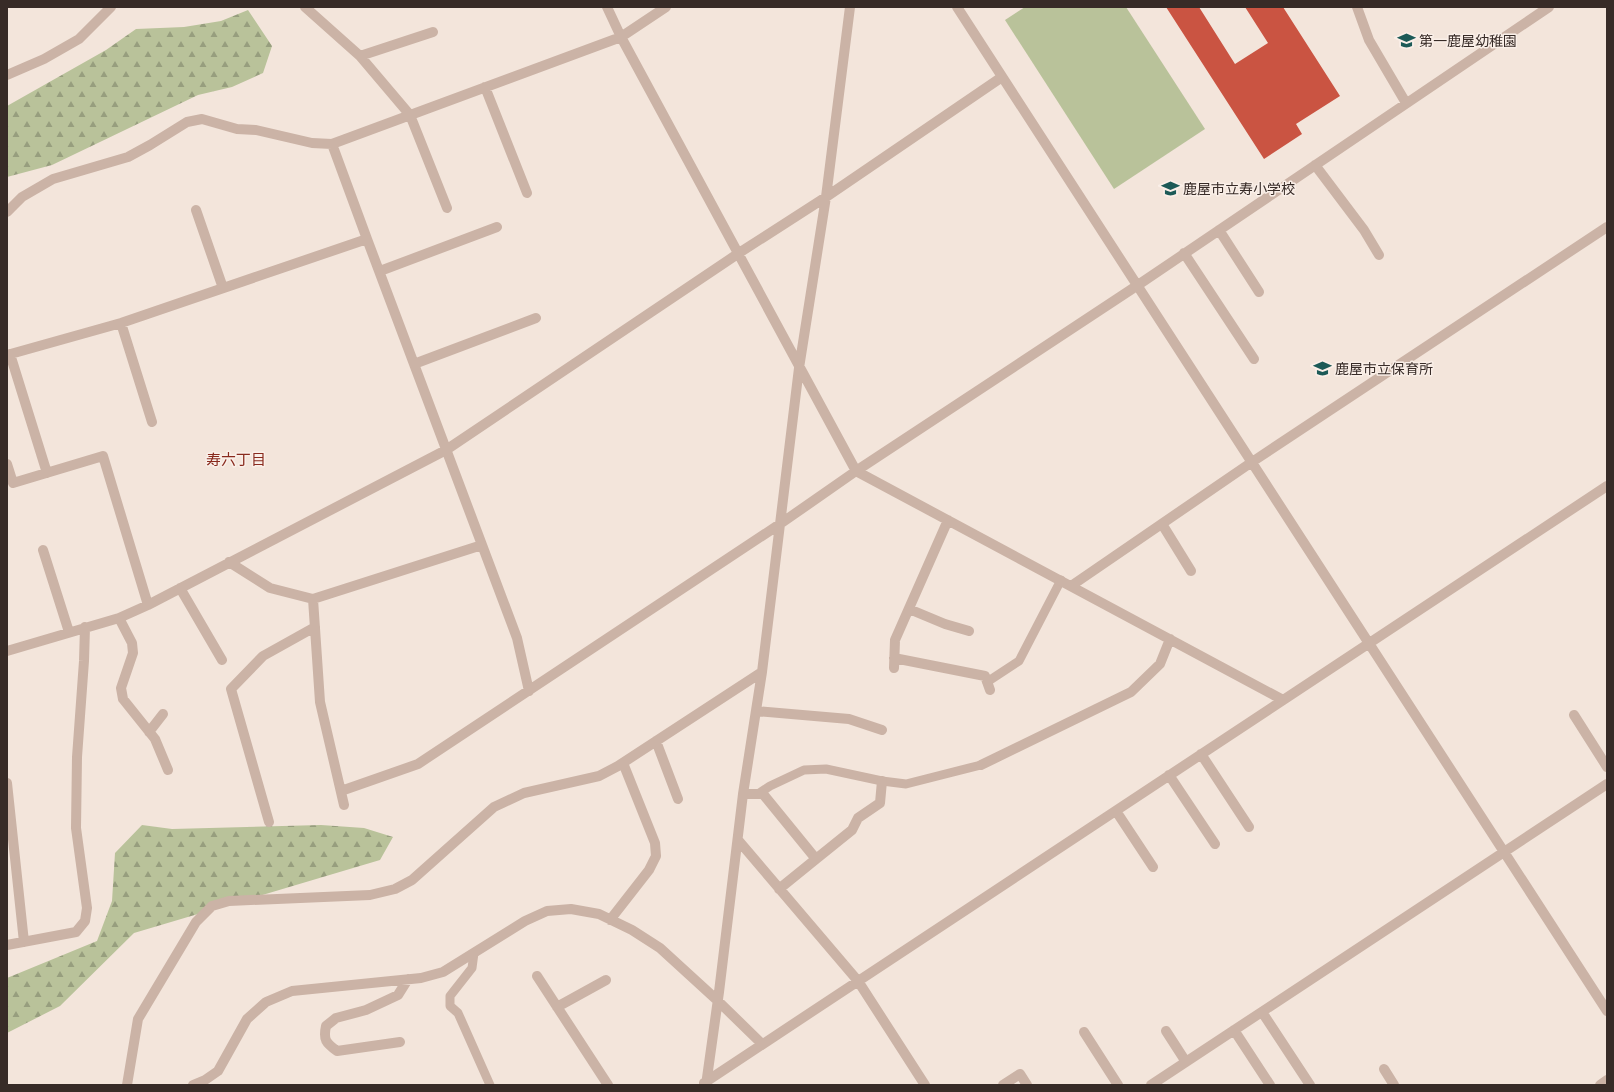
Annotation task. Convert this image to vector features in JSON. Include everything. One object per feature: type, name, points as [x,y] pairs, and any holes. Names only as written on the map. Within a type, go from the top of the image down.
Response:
[{"type":"street","points":[[7,75],[44,59],[79,39],[111,7]]},
{"type":"street","points":[[305,7],[360,56],[410,115],[447,208]]},
{"type":"street","points":[[607,7],[621,37],[856,471],[1284,700]]},
{"type":"street","points":[[7,212],[22,197],[52,179],[128,157],[187,122],[202,119],[237,129],[256,130],[312,143],[332,144],[621,37],[666,7]]},
{"type":"street","points":[[704,1084],[718,1001],[743,794],[762,672],[799,368],[826,197],[850,7]]},
{"type":"street","points":[[957,7],[1607,1011]]},
{"type":"street","points":[[1357,7],[1369,40],[1406,103]]},
{"type":"street","points":[[341,792],[418,764],[780,524],[856,471],[1138,285],[1549,7]]},
{"type":"street","points":[[360,56],[433,32]]},
{"type":"street","points":[[7,651],[119,618],[148,605],[446,450],[1002,78]]},
{"type":"street","points":[[485,87],[527,192]]},
{"type":"street","points":[[332,144],[517,638],[529,691]]},
{"type":"street","points":[[1314,165],[1364,230],[1379,256]]},
{"type":"street","points":[[196,210],[223,288]]},
{"type":"street","points":[[380,271],[497,227]]},
{"type":"street","points":[[1071,586],[1252,462],[1607,227]]},
{"type":"street","points":[[1219,230],[1259,292]]},
{"type":"street","points":[[47,473],[8,355],[121,323],[367,238]]},
{"type":"street","points":[[1184,253],[1254,360]]},
{"type":"street","points":[[414,364],[536,318]]},
{"type":"street","points":[[121,323],[152,422]]},
{"type":"street","points":[[7,464],[13,484],[102,456],[148,605]]},
{"type":"street","points":[[704,1084],[762,1044],[1607,486]]},
{"type":"street","points":[[948,520],[895,640],[894,663],[985,676],[989,686]]},
{"type":"street","points":[[1162,524],[1191,571]]},
{"type":"street","points":[[229,562],[270,588],[313,599],[482,545]]},
{"type":"street","points":[[43,550],[69,632]]},
{"type":"street","points":[[180,588],[222,660]]},
{"type":"street","points":[[313,599],[320,702],[344,805]]},
{"type":"street","points":[[908,609],[946,624],[969,631]]},
{"type":"street","points":[[119,618],[132,643],[133,654],[121,688],[123,699],[155,738],[168,770]]},
{"type":"street","points":[[7,945],[76,932],[85,921],[87,908],[76,828],[76,757],[84,661],[85,627]]},
{"type":"street","points":[[268,822],[231,689],[264,656],[315,627]]},
{"type":"street","points":[[981,765],[1131,692],[1160,664],[1170,639]]},
{"type":"street","points":[[127,1085],[138,1019],[196,922],[212,906],[229,901],[370,895],[395,889],[412,880],[494,807],[524,793],[599,776],[623,763],[762,672]]},
{"type":"street","points":[[756,711],[849,719],[882,730]]},
{"type":"street","points":[[149,732],[163,714]]},
{"type":"street","points":[[1574,715],[1607,767]]},
{"type":"street","points":[[656,741],[678,799]]},
{"type":"street","points":[[1201,754],[1249,827]]},
{"type":"street","points":[[610,920],[649,870],[656,856],[655,843],[623,763]]},
{"type":"street","points":[[1170,775],[1214,844]]},
{"type":"street","points":[[780,889],[852,830],[858,818],[880,803],[882,781]]},
{"type":"street","points":[[7,783],[24,942]]},
{"type":"street","points":[[1151,1085],[1607,784]]},
{"type":"street","points":[[743,794],[763,794],[816,859]]},
{"type":"street","points":[[1116,811],[1153,867]]},
{"type":"street","points":[[738,840],[858,981],[925,1085]]},
{"type":"street","points":[[193,1085],[205,1080],[218,1071],[247,1019],[266,1002],[292,991],[421,978],[443,972],[525,921],[547,911],[571,909],[599,914],[632,930],[660,948],[762,1044]]},
{"type":"street","points":[[537,976],[608,1085]]},
{"type":"street","points":[[400,1042],[337,1051],[328,1045],[324,1036],[326,1026],[336,1018],[366,1010],[398,995],[408,979]]},
{"type":"street","points":[[557,1007],[606,980]]},
{"type":"street","points":[[1262,1012],[1310,1085]]},
{"type":"street","points":[[1234,1030],[1270,1085]]},
{"type":"street","points":[[1166,1031],[1186,1062]]},
{"type":"street","points":[[1084,1032],[1118,1085]]},
{"type":"street","points":[[1384,1069],[1394,1085]]},
{"type":"street","points":[[1003,1085],[1020,1074],[1027,1085]]},
{"type":"street","points":[[1600,1085],[1607,1080]]},
{"type":"lane","points":[[989,686],[1019,661],[1061,580]]},
{"type":"lane","points":[[758,794],[770,786],[804,770],[826,769],[882,781],[906,784],[981,765]]},
{"type":"lane","points":[[474,952],[472,968],[450,996],[450,1006],[458,1013],[490,1085]]},
{"type":"green space","points":[[1025,7],[1126,7],[1205,129],[1114,189],[1005,20]]},
{"type":"green space","points":[[248,10],[272,46],[263,73],[232,87],[198,95],[52,165],[7,177],[7,106],[106,50],[136,29],[184,27],[221,21]]},
{"type":"green space","points":[[142,825],[172,829],[321,825],[364,828],[393,837],[380,860],[134,933],[60,1006],[7,1033],[7,978],[97,941],[112,901],[115,853]]},
{"type":"building","points":[[1166,7],[1199,7],[1235,64],[1268,43],[1245,7],[1283,7],[1340,96],[1296,124],[1302,134],[1264,159]]},
{"type":"place","name":"第一鹿屋幼稚園","points":[[1406,40]]},
{"type":"place","name":"鹿屋市立寿小学校","points":[[1170,188]]},
{"type":"place","name":"鹿屋市立保育所","points":[[1322,368]]},
{"type":"district","name":"寿六丁目","points":[[236,459]]}]
